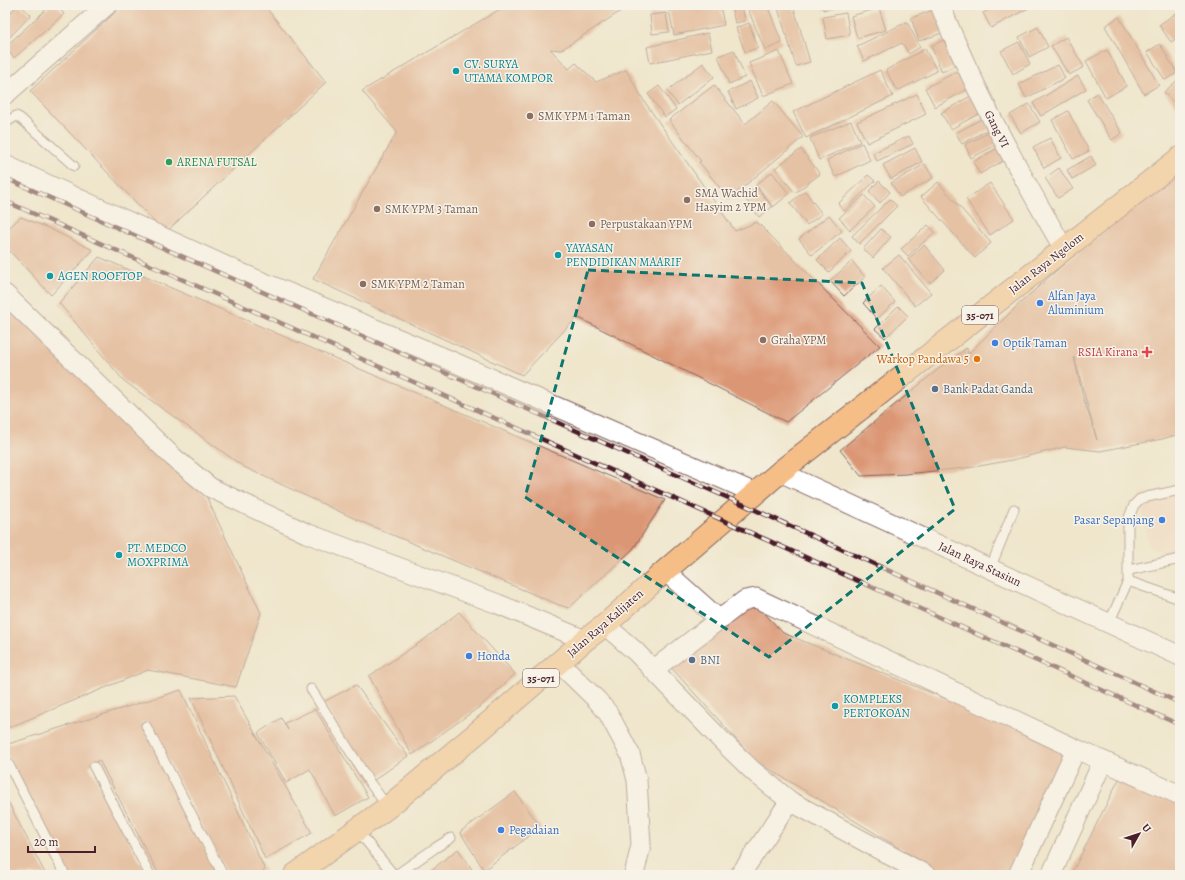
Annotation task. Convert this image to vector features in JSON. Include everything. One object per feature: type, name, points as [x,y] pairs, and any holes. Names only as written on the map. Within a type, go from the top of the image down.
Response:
[{"type":"main road","name":"Jalan Raya Ngelom","points":[[780,472],[1180,158]]},
{"type":"main road","name":"Jalan Raya Kalijaten","points":[[295,875],[388,807],[585,640],[605,625],[780,472]]},
{"type":"street","points":[[5,95],[107,5]]},
{"type":"street","name":"Gang VI","points":[[940,5],[972,78],[1000,136],[1064,249]]},
{"type":"street","points":[[5,164],[241,273],[449,360],[755,493]]},
{"type":"street","points":[[5,294],[173,457],[211,488],[306,533],[498,604],[585,640]]},
{"type":"street","name":"Jalan Raya Stasiun","points":[[780,472],[1180,656]]},
{"type":"street","points":[[665,571],[720,620]]},
{"type":"street","points":[[653,670],[745,600],[756,598],[1076,749],[1180,795]]},
{"type":"street","points":[[605,625],[636,652],[753,771],[790,801],[926,875]]},
{"type":"street","points":[[559,663],[597,700],[608,713],[630,754],[637,780],[641,845],[634,875]]},
{"type":"street","points":[[1018,875],[1076,749]]},
{"type":"street","points":[[1051,875],[1103,761]]},
{"type":"street","points":[[740,875],[790,801]]},
{"type":"lane","points":[[5,123],[13,117],[16,116],[20,118],[74,166]]},
{"type":"lane","points":[[1109,623],[1128,581],[1128,520],[1134,504],[1140,499],[1180,490]]},
{"type":"lane","points":[[990,569],[1014,508]]},
{"type":"lane","points":[[1129,570],[1180,559]]},
{"type":"lane","points":[[1128,581],[1180,599]]},
{"type":"lane","points":[[311,689],[370,783],[388,807]]},
{"type":"lane","points":[[146,726],[223,875]]},
{"type":"lane","points":[[5,761],[9,765],[64,875]]},
{"type":"lane","points":[[94,767],[150,875]]},
{"type":"lane","points":[[357,830],[395,875],[451,838]]},
{"type":"highlighted area","points":[[588,270],[862,283],[955,509],[769,657],[525,497]]},
{"type":"shaded area","name":"Pasar Sepanjang","points":[[1180,486],[1180,561],[1149,546],[1140,494]]},
{"type":"building","points":[[18,5],[20,5],[31,15],[5,42],[5,18]]},
{"type":"building","points":[[51,5],[57,5],[64,14],[14,58],[5,47]]},
{"type":"building","name":"ARENA FUTSAL","points":[[123,5],[264,5],[326,82],[165,233],[30,91]]},
{"type":"building","name":"YAYASAN PENDIDIKAN MAARIF","points":[[507,5],[630,5],[561,50],[550,49],[569,69],[576,63],[596,82],[626,70],[644,101],[735,231],[757,222],[880,346],[786,422],[577,317],[522,375],[313,279],[397,132],[362,91]]},
{"type":"building","points":[[696,5],[720,5],[724,25],[674,35],[669,10]]},
{"type":"building","points":[[731,5],[742,5],[745,21],[735,23]]},
{"type":"building","points":[[752,5],[767,5],[782,43],[765,50],[747,7]]},
{"type":"building","points":[[777,5],[793,5],[810,62],[796,66]]},
{"type":"building","points":[[823,5],[846,5],[823,10]]},
{"type":"building","points":[[998,5],[1034,5],[991,28],[983,13]]},
{"type":"building","points":[[879,8],[886,30],[857,38],[851,16]]},
{"type":"building","points":[[936,9],[945,32],[919,41],[911,18]]},
{"type":"building","points":[[1179,11],[1180,36],[1171,42],[1159,25]]},
{"type":"building","points":[[666,13],[669,32],[652,34],[650,15]]},
{"type":"building","points":[[846,13],[850,35],[827,39],[823,17]]},
{"type":"building","points":[[1119,17],[1159,85],[1144,94],[1105,26]]},
{"type":"building","points":[[907,22],[920,47],[909,54],[902,43],[864,61],[857,46]]},
{"type":"building","points":[[749,23],[758,48],[745,52],[736,28]]},
{"type":"building","points":[[1038,27],[1048,47],[1029,57],[1019,37]]},
{"type":"building","points":[[708,33],[712,50],[650,63],[647,47]]},
{"type":"building","points":[[950,37],[962,62],[942,72],[931,46]]},
{"type":"building","points":[[1066,37],[1084,67],[1069,75],[1051,46]]},
{"type":"building","points":[[1019,42],[1030,64],[1013,74],[1001,51]]},
{"type":"building","points":[[1160,44],[1177,73],[1165,80],[1147,52]]},
{"type":"building","points":[[925,49],[937,71],[897,91],[886,70]]},
{"type":"building","points":[[734,50],[745,77],[729,84],[718,56]]},
{"type":"building","points":[[1107,50],[1127,86],[1106,98],[1086,61]]},
{"type":"building","points":[[779,51],[793,84],[763,96],[749,63]]},
{"type":"building","points":[[703,63],[714,77],[678,105],[667,91]]},
{"type":"building","points":[[1058,65],[1065,78],[1026,98],[1019,84]]},
{"type":"building","points":[[880,70],[893,96],[806,138],[793,112]]},
{"type":"building","points":[[960,70],[970,88],[935,107],[925,88]]},
{"type":"building","points":[[1078,76],[1086,89],[1041,116],[1033,103]]},
{"type":"building","points":[[1180,78],[1180,105],[1178,107],[1164,92]]},
{"type":"building","points":[[750,81],[758,98],[736,109],[728,92]]},
{"type":"building","points":[[714,85],[745,124],[773,101],[803,137],[729,199],[699,162],[701,161],[669,120]]},
{"type":"building","points":[[659,86],[676,109],[665,117],[648,94]]},
{"type":"building","points":[[976,93],[986,110],[951,129],[941,113]]},
{"type":"building","points":[[1097,93],[1122,133],[1112,140],[1087,100]]},
{"type":"building","points":[[917,94],[926,114],[867,143],[857,122]]},
{"type":"building","points":[[1029,104],[1040,122],[1021,133],[1010,115]]},
{"type":"building","points":[[1068,111],[1089,151],[1073,159],[1052,120]]},
{"type":"building","points":[[985,117],[991,128],[962,144],[956,133]]},
{"type":"building","points":[[851,121],[860,142],[819,160],[810,138]]},
{"type":"building","points":[[993,130],[1000,143],[971,158],[965,145]]},
{"type":"building","points":[[909,136],[913,144],[877,161],[873,153]]},
{"type":"building","points":[[1050,138],[1061,158],[1044,168],[1033,147]]},
{"type":"building","points":[[862,143],[870,160],[835,177],[827,160]]},
{"type":"building","points":[[1001,146],[1008,158],[980,174],[973,162]]},
{"type":"building","points":[[915,148],[922,162],[891,179],[883,165]]},
{"type":"building","points":[[801,149],[820,174],[795,193],[775,168]]},
{"type":"building","points":[[1091,156],[1096,165],[1072,179],[1067,170]]},
{"type":"building","points":[[925,164],[933,178],[900,197],[891,183]]},
{"type":"building","points":[[1059,168],[1073,189],[1058,198],[1045,178]]},
{"type":"building","points":[[1180,168],[1180,434],[1100,451],[1065,447],[1012,460],[974,467],[906,474],[861,476],[840,450],[947,362],[967,348],[968,354],[1019,304],[1066,262]],"holes":[[[1074,357],[1097,440],[1083,397]]]},
{"type":"building","points":[[772,172],[789,194],[773,207],[756,185]]},
{"type":"building","points":[[868,175],[875,181],[844,211],[838,204]]},
{"type":"building","points":[[879,181],[890,192],[880,203],[869,191]]},
{"type":"building","points":[[938,182],[991,243],[975,258],[921,197]]},
{"type":"building","points":[[990,183],[1014,219],[990,235],[966,199]]},
{"type":"building","points":[[757,188],[772,207],[759,217],[744,197]]},
{"type":"building","points":[[805,191],[822,214],[807,225],[790,203]]},
{"type":"building","points":[[864,195],[875,207],[850,230],[839,218]]},
{"type":"building","points":[[890,199],[897,206],[859,244],[852,236]]},
{"type":"building","points":[[829,215],[842,231],[812,255],[799,239]]},
{"type":"building","name":"AGEN ROOFTOP","points":[[21,217],[48,228],[93,250],[51,295],[5,246],[5,231]]},
{"type":"building","points":[[928,225],[935,232],[908,256],[901,249]]},
{"type":"building","points":[[881,229],[891,237],[873,258],[863,249]]},
{"type":"building","points":[[840,238],[851,251],[829,272],[817,260]]},
{"type":"building","points":[[924,245],[945,270],[930,283],[908,259]]},
{"type":"building","points":[[899,255],[931,293],[915,306],[883,268]]},
{"type":"building","points":[[99,257],[665,500],[633,549],[569,608],[362,522],[244,467],[124,381],[59,303]]},
{"type":"building","points":[[852,261],[865,277],[844,296],[830,281]]},
{"type":"building","points":[[881,286],[895,302],[877,319],[863,303]]},
{"type":"building","name":"PT. MEDCO MOXPRIMA","points":[[5,303],[206,496],[261,613],[236,687],[148,670],[5,729]]},
{"type":"building","points":[[898,306],[908,316],[885,338],[875,329]]},
{"type":"building","name":"KOMPLEKS PERTOKOAN","points":[[752,600],[783,633],[1070,749],[1012,875],[944,875],[756,761],[667,663]]},
{"type":"building","points":[[459,612],[515,674],[482,705],[412,755],[369,676],[425,639]]},
{"type":"building","points":[[356,685],[408,756],[370,783],[323,702]]},
{"type":"building","points":[[181,690],[265,870],[259,875],[228,875],[148,721],[141,723],[218,875],[159,875],[99,760],[89,766],[147,875],[69,875],[5,751],[5,745]]},
{"type":"building","points":[[234,696],[312,833],[265,859],[191,698]]},
{"type":"building","points":[[315,709],[368,797],[335,816],[310,769],[286,783],[258,733],[281,718],[288,730],[285,723]]},
{"type":"building","points":[[1119,779],[1180,805],[1180,875],[1071,875]]},
{"type":"building","name":"Pegadaian","points":[[515,792],[541,827],[484,870],[460,832]]},
{"type":"building","points":[[5,796],[46,875],[5,875]]},
{"type":"building","points":[[458,849],[476,875],[425,875]]},
{"type":"railway","points":[[5,178],[742,504],[1180,703]]},
{"type":"railway","points":[[5,201],[452,399],[1180,725]]},
{"type":"place","name":"CV. SURYA UTAMA KOMPOR","points":[[456,71]]},
{"type":"place","name":"SMK YPM 1 Taman","points":[[530,116]]},
{"type":"place","name":"ARENA FUTSAL","points":[[169,162]]},
{"type":"place","name":"SMA Wachid Hasyim 2 YPM","points":[[687,200]]},
{"type":"place","name":"SMK YPM 3 Taman","points":[[377,209]]},
{"type":"place","name":"Perpustakaan YPM","points":[[592,224]]},
{"type":"place","name":"YAYASAN PENDIDIKAN MAARIF","points":[[558,255]]},
{"type":"place","name":"AGEN ROOFTOP","points":[[50,276]]},
{"type":"place","name":"SMK YPM 2 Taman","points":[[363,284]]},
{"type":"place","name":"Alfan Jaya Aluminium","points":[[1040,303]]},
{"type":"place","name":"Graha YPM","points":[[763,340]]},
{"type":"place","name":"Optik Taman","points":[[995,343]]},
{"type":"place","name":"RSIA Kirana","points":[[1147,352]]},
{"type":"place","name":"Warkop Pandawa 5","points":[[977,359]]},
{"type":"place","name":"Bank Padat Ganda","points":[[935,389]]},
{"type":"place","name":"Pasar Sepanjang","points":[[1162,520]]},
{"type":"place","name":"PT. MEDCO MOXPRIMA","points":[[119,555]]},
{"type":"place","name":"Honda","points":[[469,656]]},
{"type":"place","name":"BNI","points":[[692,660]]},
{"type":"place","name":"KOMPLEKS PERTOKOAN","points":[[835,706]]},
{"type":"place","name":"Pegadaian","points":[[501,830]]}]
